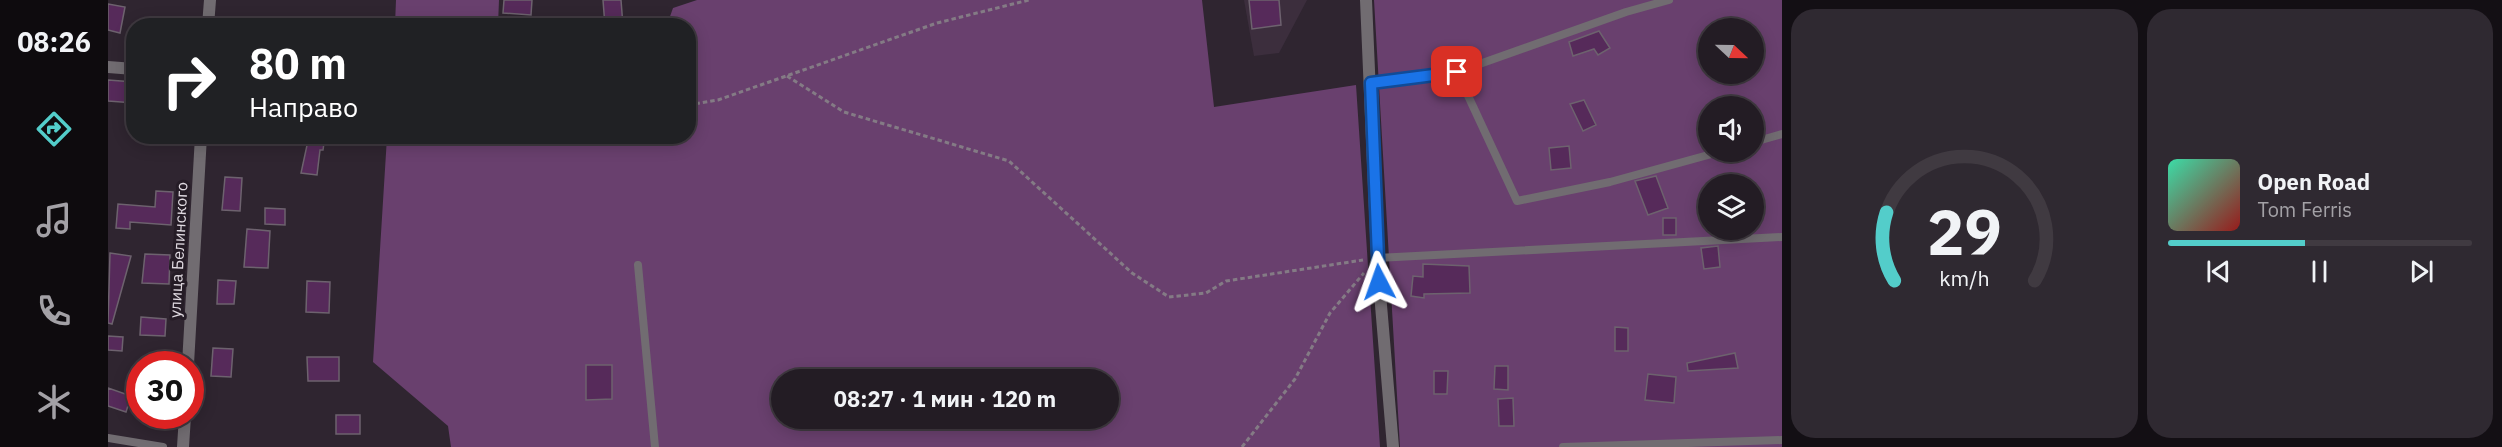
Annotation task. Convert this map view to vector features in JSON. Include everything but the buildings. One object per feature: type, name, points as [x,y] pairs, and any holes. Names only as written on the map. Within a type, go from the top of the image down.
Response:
[{"type":"street","points":[[209,18],[210,0]]},
{"type":"street","points":[[1366,0],[1377,258],[1393,447]]},
{"type":"street","points":[[108,67],[126,68]]},
{"type":"street","name":"улица Белинского","points":[[189,351],[201,144]]},
{"type":"street","points":[[183,447],[184,429]]},
{"type":"lane","points":[[1371,83],[1457,72],[1626,12],[1669,0]]},
{"type":"lane","points":[[1457,72],[1518,201],[1610,182],[1698,158]]},
{"type":"lane","points":[[1764,139],[1782,134]]},
{"type":"lane","points":[[1377,258],[1782,237]]},
{"type":"lane","points":[[638,265],[655,447]]},
{"type":"lane","points":[[108,438],[163,447]]},
{"type":"lane","points":[[1563,447],[1782,440]]},
{"type":"path","points":[[696,104],[717,100],[937,22],[1029,0]]},
{"type":"path","points":[[787,76],[844,112],[1009,161],[1132,273],[1168,297],[1206,292],[1226,281],[1377,258]]},
{"type":"path","points":[[1242,447],[1295,379],[1330,313],[1377,258]]},
{"type":"shaded area","points":[[396,0],[499,0],[498,18],[395,18]]},
{"type":"shaded area","points":[[697,0],[1202,0],[1214,107],[1356,85],[1380,447],[451,447],[448,426],[373,362],[387,144],[696,144],[696,18],[669,18],[673,8]]},
{"type":"shaded area","points":[[1244,0],[1307,0],[1279,53],[1254,56]]},
{"type":"shaded area","points":[[1374,0],[1782,0],[1782,447],[1400,447]]},
{"type":"route","points":[[1379,282],[1371,83],[1457,72]]}]
